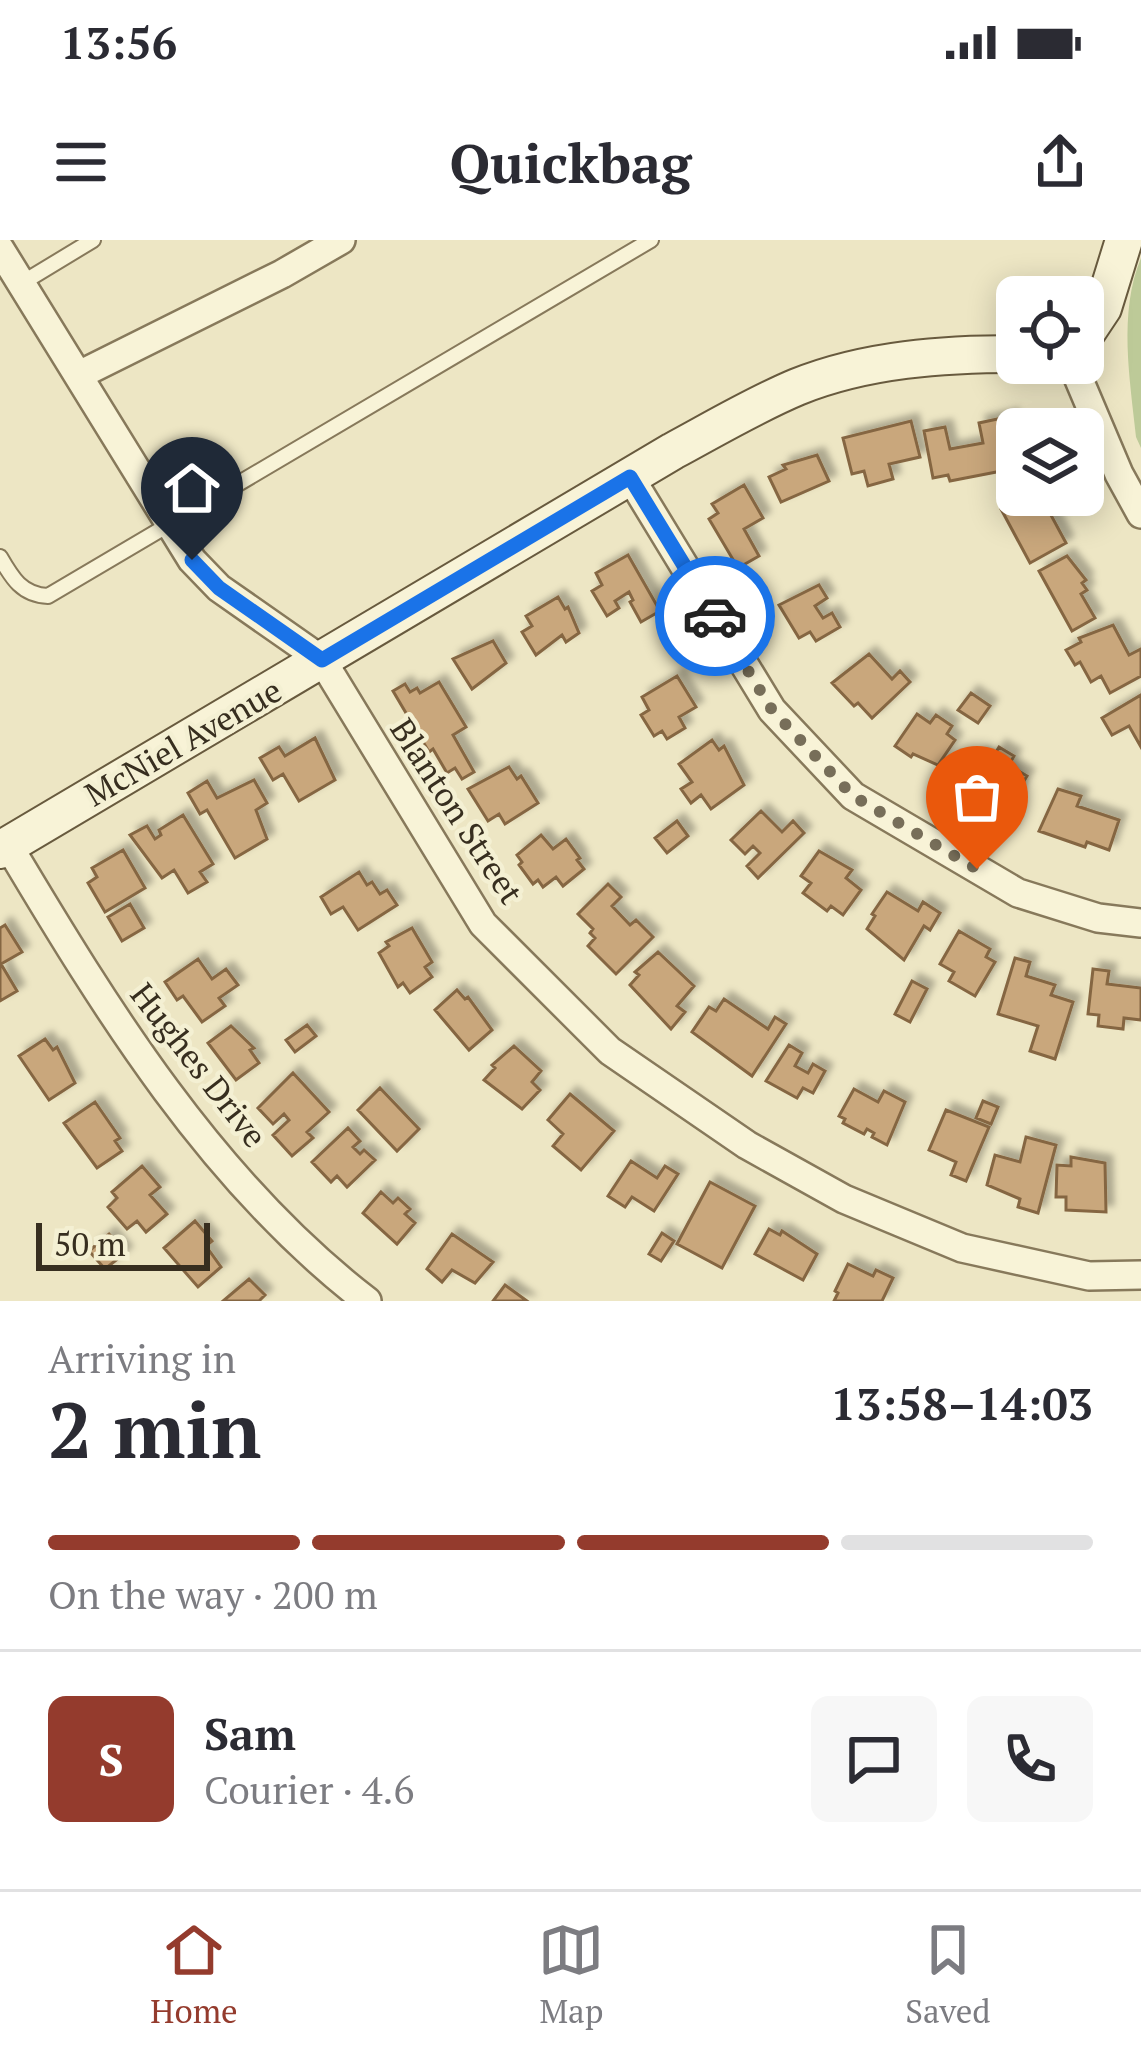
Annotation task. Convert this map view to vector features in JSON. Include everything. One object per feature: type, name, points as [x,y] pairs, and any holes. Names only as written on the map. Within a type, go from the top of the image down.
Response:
[{"type":"street","points":[[81,374],[341,240]]},
{"type":"street","points":[[1104,305],[1124,240]]},
{"type":"street","name":"Blanton Street","points":[[0,249],[192,560],[219,588],[322,660],[483,924],[610,1052],[747,1144],[844,1199],[962,1248],[1089,1276],[1141,1275]]},
{"type":"street","name":"McNiel Avenue","points":[[4,848],[757,406],[802,386],[872,366],[996,355]]},
{"type":"street","points":[[1081,384],[1141,514]]},
{"type":"street","points":[[630,477],[772,710],[853,796],[1018,893],[1098,918],[1141,923]]},
{"type":"street","name":"Hughes Drive","points":[[4,848],[179,1109],[314,1260],[368,1301]]},
{"type":"lane","points":[[22,283],[93,240]]},
{"type":"lane","points":[[0,557],[14,581],[33,596],[48,596],[651,240]]},
{"type":"green space","points":[[1141,258],[1141,448],[1136,437],[1128,324]]},
{"type":"building","points":[[996,419],[996,472],[950,481],[948,475],[933,478],[924,431],[945,427],[950,449],[983,443],[979,423]]},
{"type":"building","points":[[911,421],[920,457],[889,464],[893,479],[868,486],[864,471],[852,474],[843,438]]},
{"type":"building","points":[[817,455],[829,481],[781,502],[769,477],[786,469],[783,465]]},
{"type":"building","points":[[744,485],[763,518],[744,529],[759,556],[738,568],[709,519],[718,513],[712,504]]},
{"type":"building","points":[[1005,516],[1051,516],[1066,543],[1030,563]]},
{"type":"building","points":[[628,555],[660,611],[641,622],[629,592],[615,601],[619,608],[607,616],[592,591],[602,585],[596,573]]},
{"type":"building","points":[[1067,556],[1086,580],[1082,583],[1087,590],[1081,594],[1095,618],[1072,631],[1039,571]]},
{"type":"building","points":[[819,585],[827,598],[815,606],[823,618],[832,613],[840,627],[816,641],[810,632],[799,638],[779,605]]},
{"type":"building","points":[[558,597],[579,633],[566,642],[562,635],[536,655],[522,632],[532,626],[526,616]]},
{"type":"building","points":[[1113,625],[1129,655],[1141,649],[1141,676],[1110,693],[1101,676],[1091,682],[1080,662],[1075,665],[1066,650],[1081,642],[1079,638]]},
{"type":"building","points":[[493,641],[506,663],[472,689],[453,659]]},
{"type":"building","points":[[869,654],[892,679],[900,671],[910,682],[872,718],[832,683]]},
{"type":"building","points":[[677,676],[696,707],[679,717],[685,728],[667,739],[662,731],[654,736],[641,715],[649,710],[642,697]]},
{"type":"building","points":[[439,682],[466,727],[453,735],[474,772],[462,779],[455,768],[447,773],[433,749],[429,752],[393,691],[405,684],[410,692],[417,688],[420,693]]},
{"type":"building","points":[[971,693],[990,706],[978,723],[958,710]]},
{"type":"building","points":[[1141,695],[1141,747],[1129,726],[1112,735],[1102,718]]},
{"type":"building","points":[[917,714],[930,723],[936,715],[952,726],[947,734],[955,740],[938,765],[895,746]]},
{"type":"building","points":[[315,738],[335,780],[299,801],[283,774],[273,780],[260,758],[279,747],[285,756]]},
{"type":"building","points":[[712,740],[719,750],[724,746],[744,785],[711,809],[701,795],[691,803],[681,789],[692,782],[679,764]]},
{"type":"building","points":[[999,747],[1014,756],[1009,765],[1027,776],[1003,816],[972,797],[968,805],[948,793],[959,775],[966,779],[980,755],[990,762]]},
{"type":"building","points":[[509,767],[517,779],[521,776],[538,803],[505,824],[499,814],[488,821],[468,789]]},
{"type":"building","points":[[254,780],[267,803],[256,810],[267,839],[235,858],[207,810],[200,814],[188,793],[207,781],[217,798]]},
{"type":"building","points":[[1058,789],[1081,796],[1077,806],[1119,820],[1109,850],[1039,831]]},
{"type":"building","points":[[761,811],[782,832],[793,821],[804,833],[758,878],[747,866],[760,853],[753,846],[745,854],[731,840]]},
{"type":"building","points":[[183,815],[213,864],[200,872],[207,882],[188,893],[174,870],[162,878],[130,835],[147,826],[155,839],[161,835],[159,830]]},
{"type":"building","points":[[677,821],[688,836],[667,853],[655,838]]},
{"type":"building","points":[[541,835],[553,849],[566,839],[580,858],[584,869],[563,886],[556,877],[543,887],[538,880],[533,884],[519,865],[517,855]]},
{"type":"building","points":[[123,850],[145,888],[105,912],[88,883],[97,877],[92,868]]},
{"type":"building","points":[[819,851],[852,870],[846,878],[861,890],[843,915],[831,906],[827,911],[803,893],[811,883],[801,876]]},
{"type":"building","points":[[359,872],[380,894],[387,890],[397,905],[358,930],[343,907],[331,914],[321,897]]},
{"type":"building","points":[[608,884],[621,897],[612,906],[630,925],[636,920],[653,937],[616,974],[588,946],[595,938],[590,933],[593,929],[578,914]]},
{"type":"building","points":[[887,892],[918,911],[923,902],[940,913],[930,930],[924,926],[904,960],[867,929]]},
{"type":"building","points":[[130,904],[144,928],[122,941],[108,917]]},
{"type":"building","points":[[5,925],[22,952],[1,964],[17,991],[0,1001],[0,928]]},
{"type":"building","points":[[412,928],[432,962],[425,967],[432,977],[410,993],[403,983],[398,987],[379,953],[389,946],[386,942]]},
{"type":"building","points":[[959,931],[990,949],[986,957],[995,962],[975,996],[949,981],[954,972],[940,964]]},
{"type":"building","points":[[658,952],[694,986],[677,1006],[685,1012],[671,1029],[630,985],[639,975],[635,972]]},
{"type":"building","points":[[1015,958],[1030,962],[1026,976],[1055,985],[1051,995],[1073,1002],[1055,1059],[1030,1051],[1038,1026],[998,1014]]},
{"type":"building","points":[[198,959],[212,979],[226,969],[238,985],[219,998],[225,1006],[202,1022],[183,996],[177,1000],[165,982]]},
{"type":"building","points":[[1093,969],[1109,971],[1107,984],[1141,988],[1141,1020],[1124,1018],[1123,1029],[1098,1026],[1099,1015],[1088,1014]]},
{"type":"building","points":[[912,981],[927,989],[910,1022],[895,1014]]},
{"type":"building","points":[[457,990],[468,997],[492,1030],[469,1050],[435,1010]]},
{"type":"building","points":[[724,999],[768,1029],[775,1017],[786,1024],[752,1076],[692,1032],[709,1007],[716,1011]]},
{"type":"building","points":[[307,1025],[316,1036],[295,1052],[286,1040]]},
{"type":"building","points":[[231,1026],[254,1048],[250,1050],[259,1063],[236,1080],[208,1043]]},
{"type":"building","points":[[45,1039],[53,1050],[57,1047],[75,1083],[49,1100],[19,1056]]},
{"type":"building","points":[[789,1045],[802,1053],[795,1066],[808,1073],[813,1064],[825,1071],[813,1093],[803,1088],[797,1098],[766,1081]]},
{"type":"building","points":[[514,1046],[541,1071],[532,1082],[540,1090],[522,1109],[484,1080],[495,1068],[492,1065]]},
{"type":"building","points":[[293,1073],[329,1112],[307,1132],[313,1138],[292,1156],[273,1135],[289,1120],[284,1114],[273,1124],[258,1108]]},
{"type":"building","points":[[380,1088],[419,1129],[397,1151],[358,1110]]},
{"type":"building","points":[[854,1089],[878,1102],[884,1091],[905,1102],[887,1145],[867,1129],[864,1134],[843,1123],[845,1119],[839,1116]]},
{"type":"building","points":[[570,1094],[614,1131],[581,1170],[553,1146],[563,1134],[548,1120]]},
{"type":"building","points":[[983,1101],[998,1107],[991,1124],[976,1118]]},
{"type":"building","points":[[95,1102],[120,1138],[115,1141],[122,1151],[97,1168],[64,1123]]},
{"type":"building","points":[[946,1110],[989,1127],[966,1181],[951,1175],[956,1162],[929,1150]]},
{"type":"building","points":[[348,1128],[360,1141],[353,1147],[375,1160],[347,1187],[337,1176],[331,1182],[312,1162]]},
{"type":"building","points":[[1026,1137],[1056,1145],[1038,1213],[1018,1207],[1020,1199],[987,1185],[995,1155],[1020,1162]]},
{"type":"building","points":[[1071,1157],[1105,1163],[1106,1212],[1066,1210],[1066,1197],[1056,1197],[1057,1165],[1071,1166]]},
{"type":"building","points":[[631,1161],[657,1178],[665,1166],[678,1174],[654,1211],[632,1197],[625,1207],[608,1196]]},
{"type":"building","points":[[142,1166],[160,1187],[150,1195],[167,1214],[146,1232],[137,1221],[127,1229],[108,1207],[117,1198],[112,1192]]},
{"type":"building","points":[[710,1182],[755,1206],[722,1268],[677,1244]]},
{"type":"building","points":[[381,1192],[393,1203],[398,1198],[410,1209],[405,1214],[415,1223],[397,1244],[363,1213]]},
{"type":"building","points":[[195,1221],[212,1241],[206,1246],[221,1267],[198,1287],[164,1248]]},
{"type":"building","points":[[769,1229],[780,1235],[782,1231],[817,1254],[803,1280],[755,1254]]},
{"type":"building","points":[[662,1233],[674,1241],[661,1261],[649,1254]]},
{"type":"building","points":[[109,1234],[125,1253],[105,1269],[89,1251]]},
{"type":"building","points":[[452,1234],[493,1262],[475,1283],[452,1270],[442,1282],[427,1269]]},
{"type":"building","points":[[848,1264],[873,1276],[876,1270],[893,1278],[882,1301],[834,1301]]},
{"type":"building","points":[[249,1279],[265,1295],[259,1301],[223,1301]]},
{"type":"building","points":[[505,1285],[527,1301],[493,1301]]},
{"type":"way so far","points":[[715,616],[772,710],[853,796],[977,869]]},
{"type":"route","points":[[192,560],[219,588],[322,660],[630,477],[715,616]]}]
